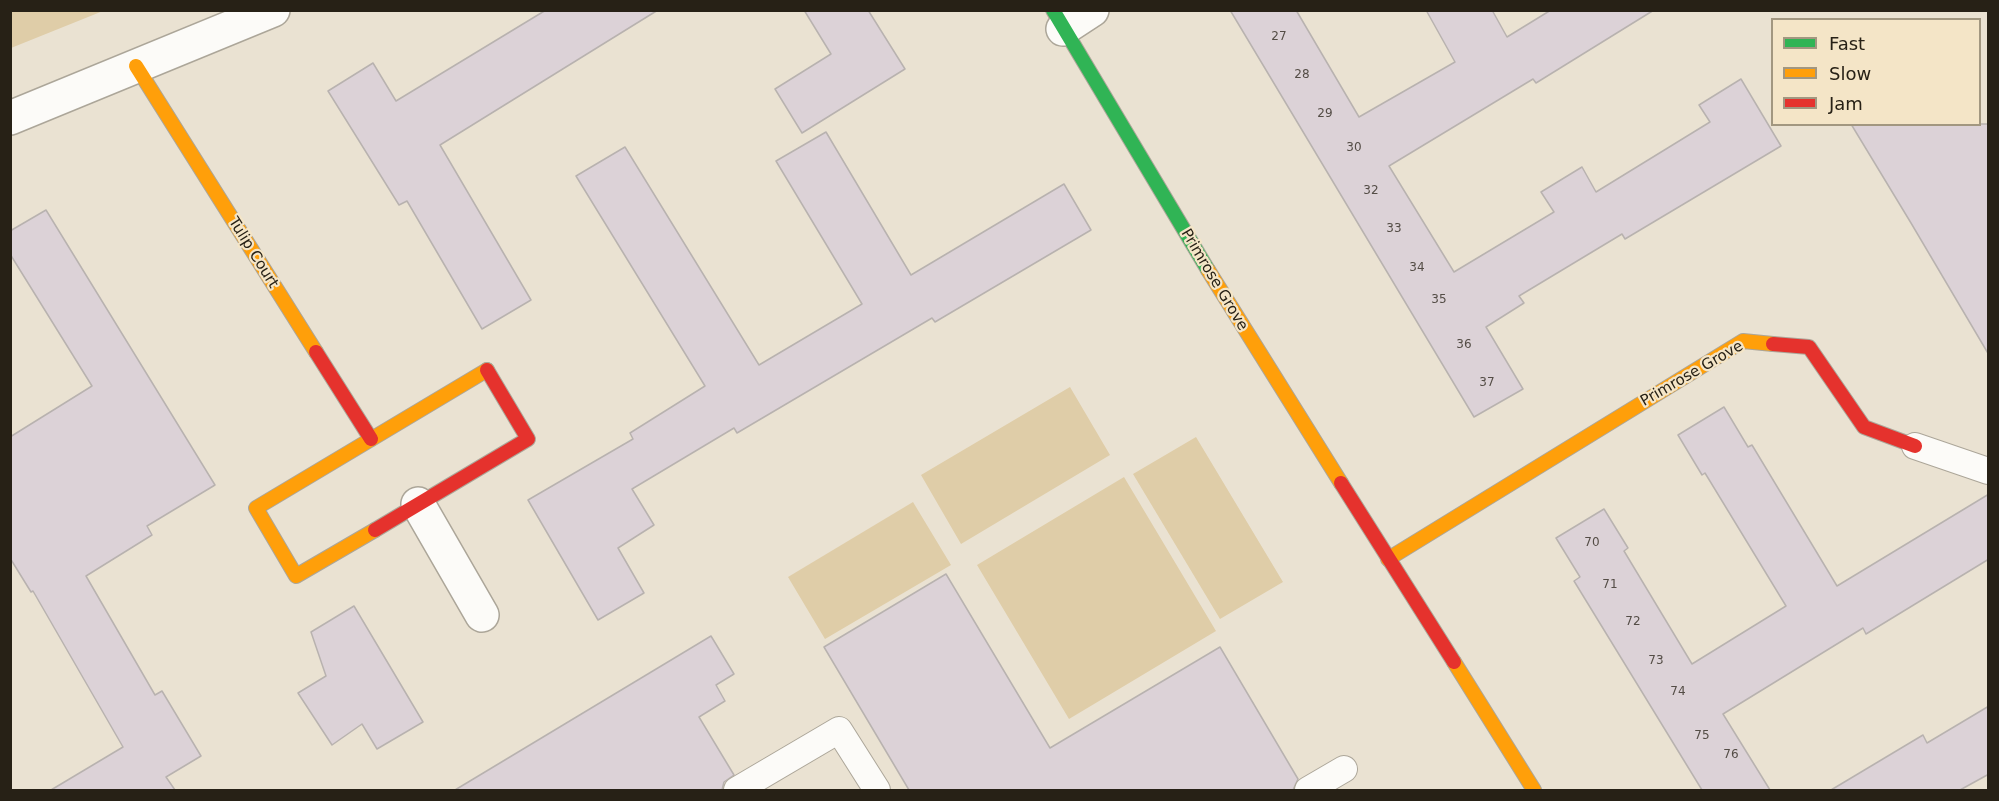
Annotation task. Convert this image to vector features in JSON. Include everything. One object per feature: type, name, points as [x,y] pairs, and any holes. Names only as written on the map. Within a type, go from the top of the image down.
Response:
[{"type":"street","points":[[10,118],[273,10]]},
{"type":"street","name":"Primrose Grove","points":[[1092,10],[1058,20],[1215,282],[1534,790]]},
{"type":"street","name":"Tulip Court","points":[[136,66],[371,439]]},
{"type":"street","name":"Primrose Grove","points":[[1388,559],[1743,341],[1809,347],[1864,427],[1915,446]]},
{"type":"street","points":[[487,370],[528,439],[418,504],[296,576],[256,508],[487,370]]},
{"type":"street","points":[[418,504],[482,615]]},
{"type":"lane","name":"Primrose Grove","points":[[1915,446],[1989,471]]},
{"type":"lane","points":[[737,790],[839,730],[877,790]]},
{"type":"lane","points":[[1308,790],[1344,769]]},
{"type":"shaded area","points":[[11,10],[103,10],[103,11],[11,48]]},
{"type":"shaded area","points":[[1070,387],[1110,455],[961,544],[921,475]]},
{"type":"shaded area","points":[[1196,437],[1283,582],[1220,619],[1133,474]]},
{"type":"shaded area","points":[[1124,477],[1216,631],[1069,719],[977,565]]},
{"type":"shaded area","points":[[913,502],[951,565],[825,639],[788,577]]},
{"type":"building","points":[[546,10],[658,10],[440,145],[531,300],[482,329],[407,201],[399,205],[328,91],[373,63],[396,101]]},
{"type":"building","points":[[804,10],[868,10],[905,69],[802,133],[775,89],[831,54]]},
{"type":"building","points":[[1230,10],[1296,10],[1359,117],[1455,62],[1426,10],[1492,10],[1507,37],[1551,10],[1654,10],[1536,83],[1533,79],[1389,166],[1454,272],[1554,212],[1541,192],[1582,167],[1596,192],[1710,122],[1699,105],[1741,79],[1781,146],[1625,239],[1622,234],[1519,296],[1524,303],[1486,327],[1523,389],[1474,417]]},
{"type":"building","points":[[1981,124],[1989,124],[1989,355],[1852,126],[1981,126]]},
{"type":"building","points":[[826,132],[911,275],[1064,184],[1091,230],[935,322],[932,318],[737,433],[734,428],[632,489],[654,525],[618,548],[644,593],[598,620],[528,500],[633,439],[630,433],[705,386],[576,176],[625,147],[759,365],[862,304],[776,161]]},
{"type":"building","points":[[46,210],[215,485],[147,526],[152,535],[86,576],[155,695],[162,691],[201,756],[166,777],[175,790],[51,790],[123,747],[33,591],[31,592],[10,558],[10,437],[92,386],[10,254],[10,231]]},
{"type":"building","points":[[1724,407],[1748,447],[1752,445],[1837,586],[1989,494],[1989,559],[1866,634],[1863,628],[1723,714],[1770,790],[1702,790],[1574,581],[1580,577],[1556,538],[1604,509],[1628,548],[1624,551],[1692,664],[1786,606],[1705,473],[1702,475],[1678,435]]},
{"type":"building","points":[[946,574],[1050,748],[1220,647],[1298,779],[1293,790],[909,790],[824,647]]},
{"type":"building","points":[[354,606],[423,722],[377,749],[362,724],[332,745],[298,693],[326,676],[311,632]]},
{"type":"building","points":[[711,636],[734,674],[716,685],[725,701],[699,717],[734,775],[724,782],[722,790],[455,790]]},
{"type":"building","points":[[1989,706],[1989,774],[1960,790],[1831,790],[1923,735],[1927,743]]},
{"type":"traffic: fast","points":[[1053,10],[1208,270]]},
{"type":"traffic: slow","points":[[136,66],[316,352]]},
{"type":"traffic: slow","points":[[1208,270],[1341,483]]},
{"type":"traffic: slow","points":[[1388,559],[1743,341],[1773,344]]},
{"type":"traffic: slow","points":[[375,530],[296,576],[256,508],[487,370]]},
{"type":"traffic: slow","points":[[1454,662],[1534,790]]},
{"type":"traffic: jam","points":[[1773,344],[1809,347],[1864,427],[1915,446]]},
{"type":"traffic: jam","points":[[316,352],[371,439]]},
{"type":"traffic: jam","points":[[375,530],[528,439],[487,370]]},
{"type":"traffic: jam","points":[[1341,483],[1454,662]]}]
